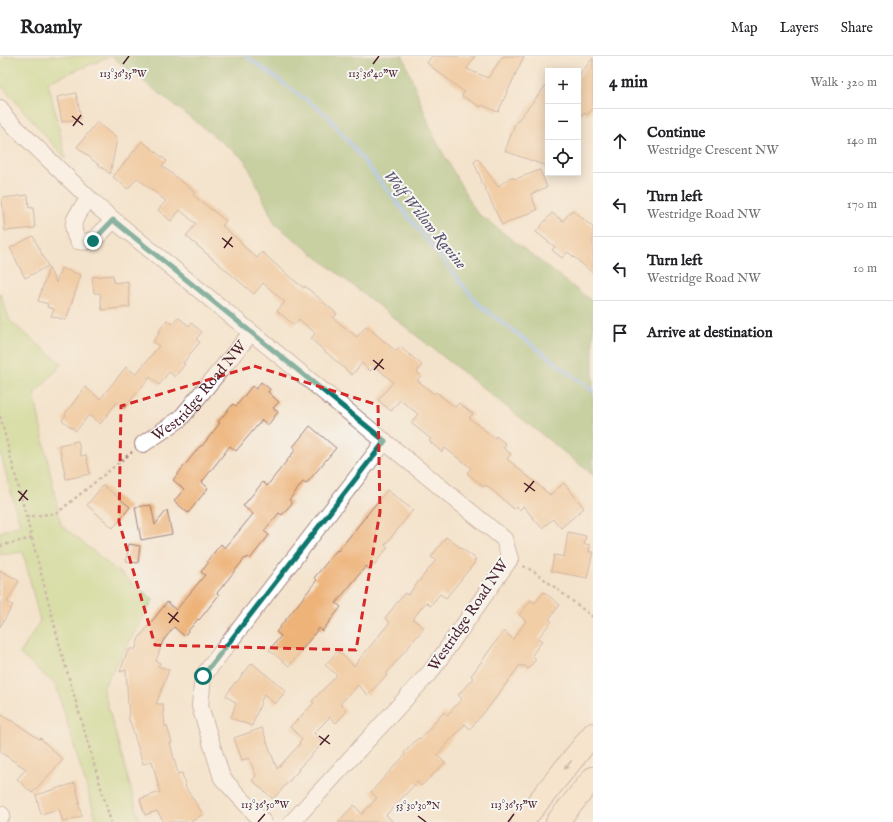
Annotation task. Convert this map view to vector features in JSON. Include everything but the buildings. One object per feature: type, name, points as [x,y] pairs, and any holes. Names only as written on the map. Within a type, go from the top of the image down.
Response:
[{"type":"main road","points":[[522,822],[593,734]]},
{"type":"main road","points":[[557,822],[593,778]]},
{"type":"street","name":"Westridge Road NW","points":[[2,116],[113,220],[504,539],[510,559],[432,670],[292,822]]},
{"type":"street","points":[[89,199],[78,213],[73,224],[74,234],[78,241],[93,241],[113,220]]},
{"type":"street","name":"Westridge Road NW","points":[[143,444],[180,420],[250,333]]},
{"type":"street","points":[[263,822],[222,778],[200,706],[203,676],[385,441]]},
{"type":"path","points":[[0,416],[62,654],[111,822]]},
{"type":"path","points":[[26,517],[57,513],[143,444]]},
{"type":"path","points":[[0,546],[32,538]]},
{"type":"path","points":[[510,559],[535,572],[593,617]]},
{"type":"highlighted area","points":[[254,366],[378,405],[380,512],[356,650],[155,645],[119,522],[121,406]]},
{"type":"green space","points":[[6,56],[111,56],[48,82],[66,159],[0,84],[0,62]]},
{"type":"green space","points":[[111,56],[403,56],[434,137],[476,212],[593,302],[593,475],[275,224],[245,160]]},
{"type":"green space","points":[[0,292],[10,321],[62,364],[34,394],[61,525],[153,600],[103,688],[140,822],[97,822],[56,685],[20,654],[40,621],[23,552],[0,555],[0,532],[20,525],[0,452]]},
{"type":"waterway","name":"Wolf Willow Ravine","points":[[246,56],[327,115],[478,304],[593,391]]},
{"type":"route","points":[[93,241],[113,220],[250,333],[385,441],[203,676]]}]
